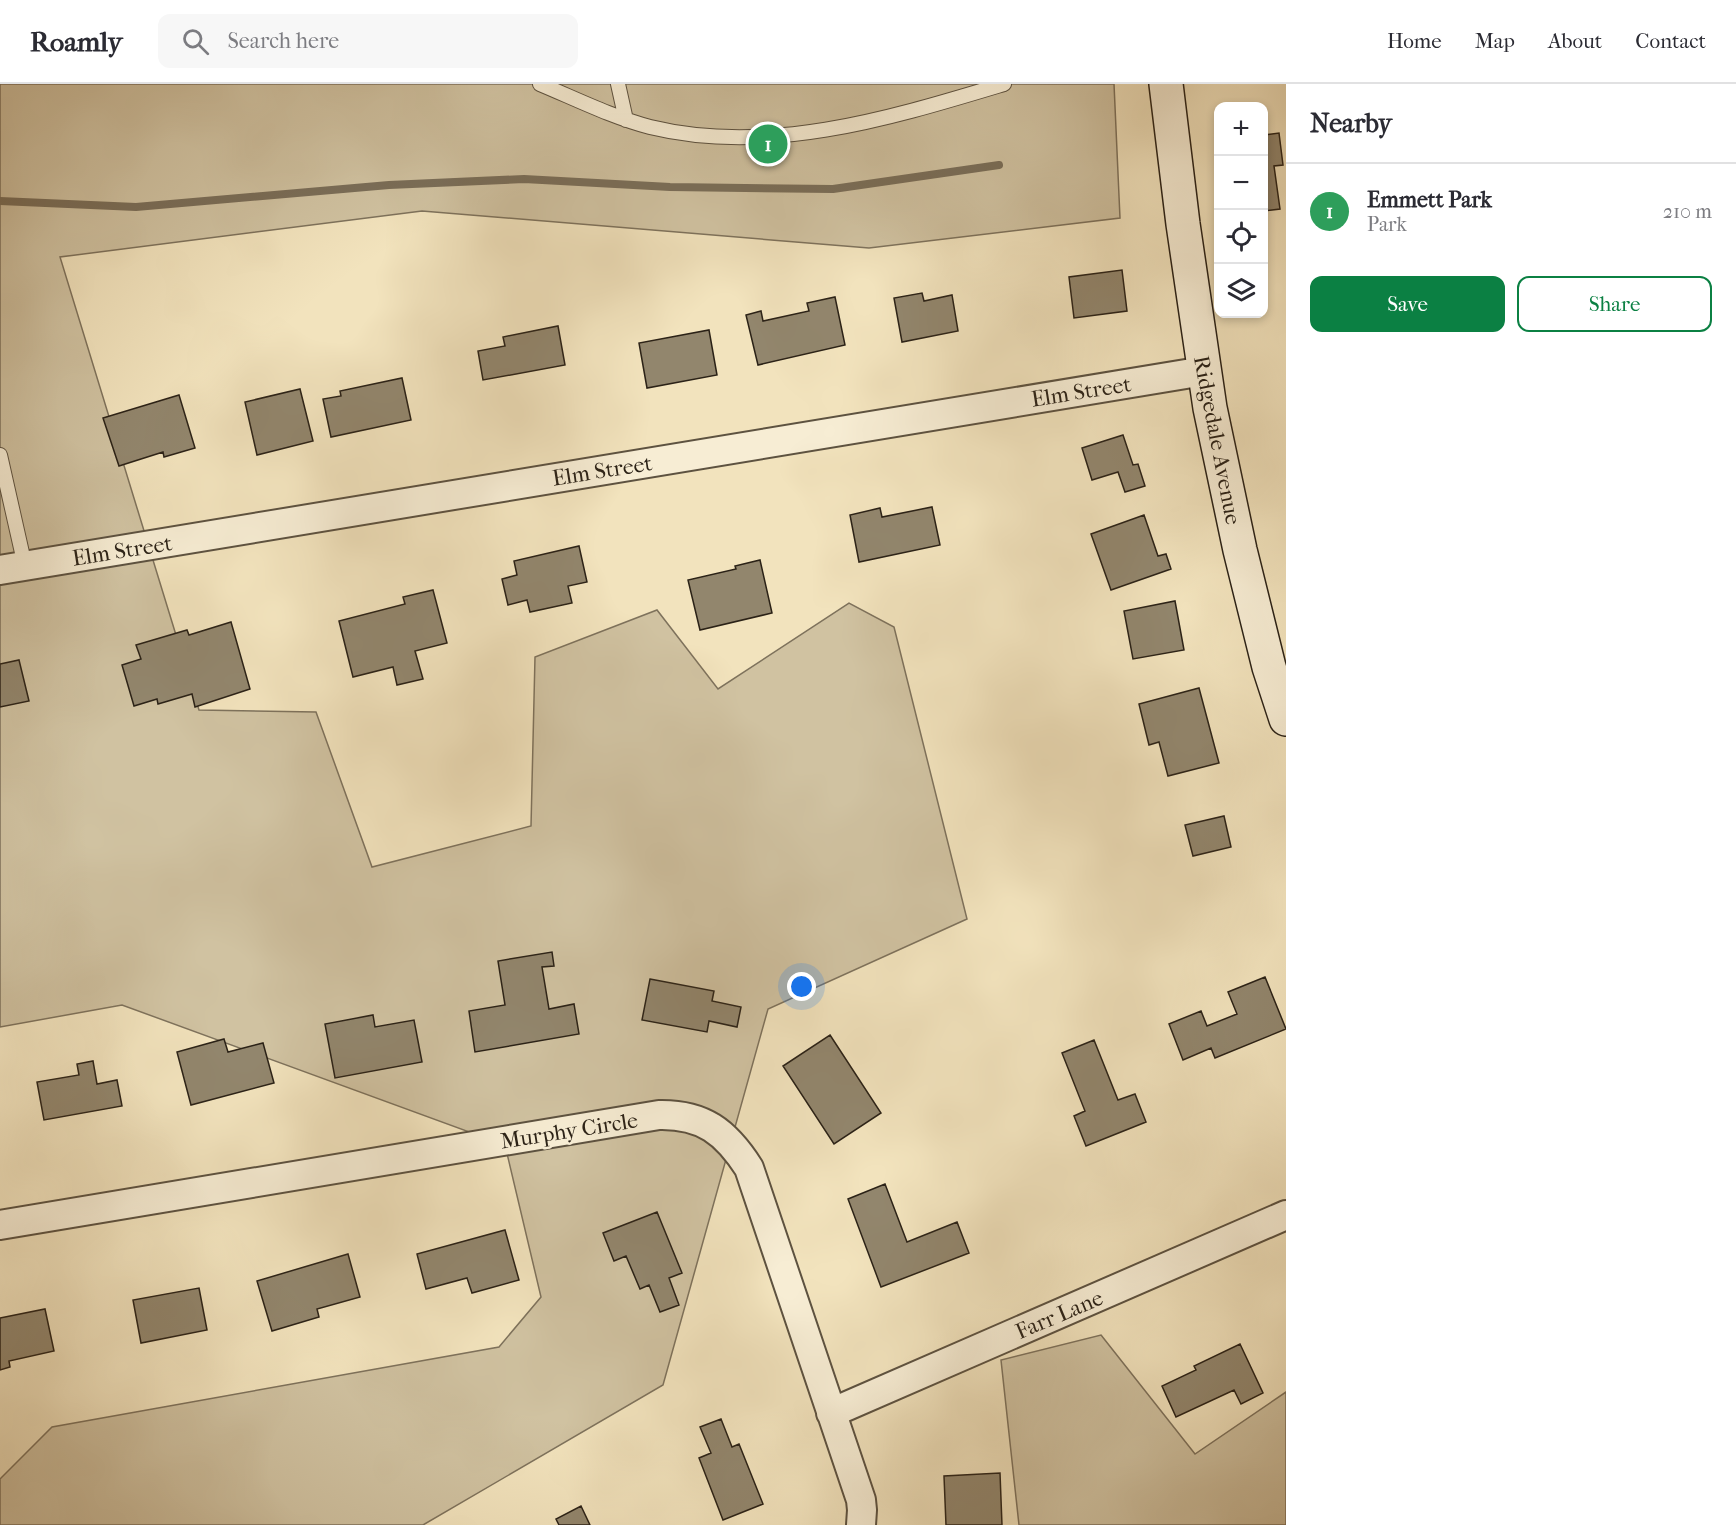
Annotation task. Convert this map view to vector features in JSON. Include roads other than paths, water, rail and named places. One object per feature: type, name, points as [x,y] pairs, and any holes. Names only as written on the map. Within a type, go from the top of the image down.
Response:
[{"type":"main road","name":"Ridgedale Avenue","points":[[1166,84],[1204,371],[1239,550],[1269,666],[1286,719]]},
{"type":"street","name":"Elm Street","points":[[13,568],[1204,371]]},
{"type":"street","name":"Murphy Circle","points":[[0,1225],[659,1115],[674,1115],[697,1120],[718,1131],[736,1147],[749,1168],[861,1500],[861,1525]]},
{"type":"street","name":"Farr Lane","points":[[831,1413],[1286,1215]]},
{"type":"lane","points":[[540,84],[626,120],[653,127],[694,134],[760,137],[831,130],[1004,84]]},
{"type":"lane","points":[[618,84],[626,120]]},
{"type":"lane","points":[[0,455],[13,568]]},
{"type":"waterway","points":[[0,201],[136,207],[389,185],[524,179],[670,187],[833,189],[999,165]]},
{"type":"place","name":"Emmett Park","points":[[768,144]]}]
